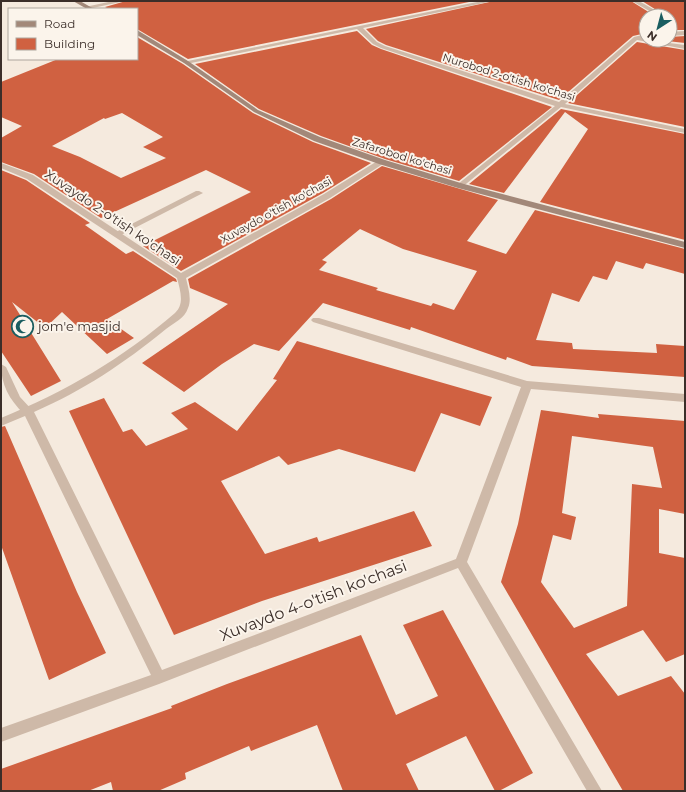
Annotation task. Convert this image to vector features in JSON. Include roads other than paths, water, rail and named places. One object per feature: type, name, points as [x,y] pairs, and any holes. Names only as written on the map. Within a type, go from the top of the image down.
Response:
[{"type":"street","points":[[76,1],[89,8],[122,1]]},
{"type":"street","points":[[186,62],[490,1]]},
{"type":"street","points":[[635,1],[648,8]]},
{"type":"street","name":"Nurobod 2-o'tish ko'chasi","points":[[359,28],[375,43],[383,47],[560,105],[685,130]]},
{"type":"street","name":"Zafarobod ko'chasi","points":[[138,33],[186,62],[256,111],[318,139],[382,162],[461,186],[685,245]]},
{"type":"street","points":[[461,186],[560,105],[636,38],[685,47]]},
{"type":"street","name":"Xuvaydo o'tish ko'chasi","points":[[181,277],[327,196],[382,162]]},
{"type":"street","name":"Xuvaydo 2-o'tish ko'chasi","points":[[2,166],[30,177],[181,277],[185,300],[183,310],[152,337],[101,374],[28,411]]},
{"type":"street","points":[[116,234],[199,193]]},
{"type":"street","points":[[316,320],[527,385],[685,398]]},
{"type":"street","points":[[1,367],[16,399],[28,411],[159,678]]},
{"type":"street","points":[[527,385],[461,562],[595,791]]},
{"type":"street","points":[[1,422],[28,411]]},
{"type":"street","name":"Xuvaydo 4-o'tish ko'chasi","points":[[1,735],[159,678],[461,562]]},
{"type":"place","name":"jom'e masjid","points":[[23,326]]}]
